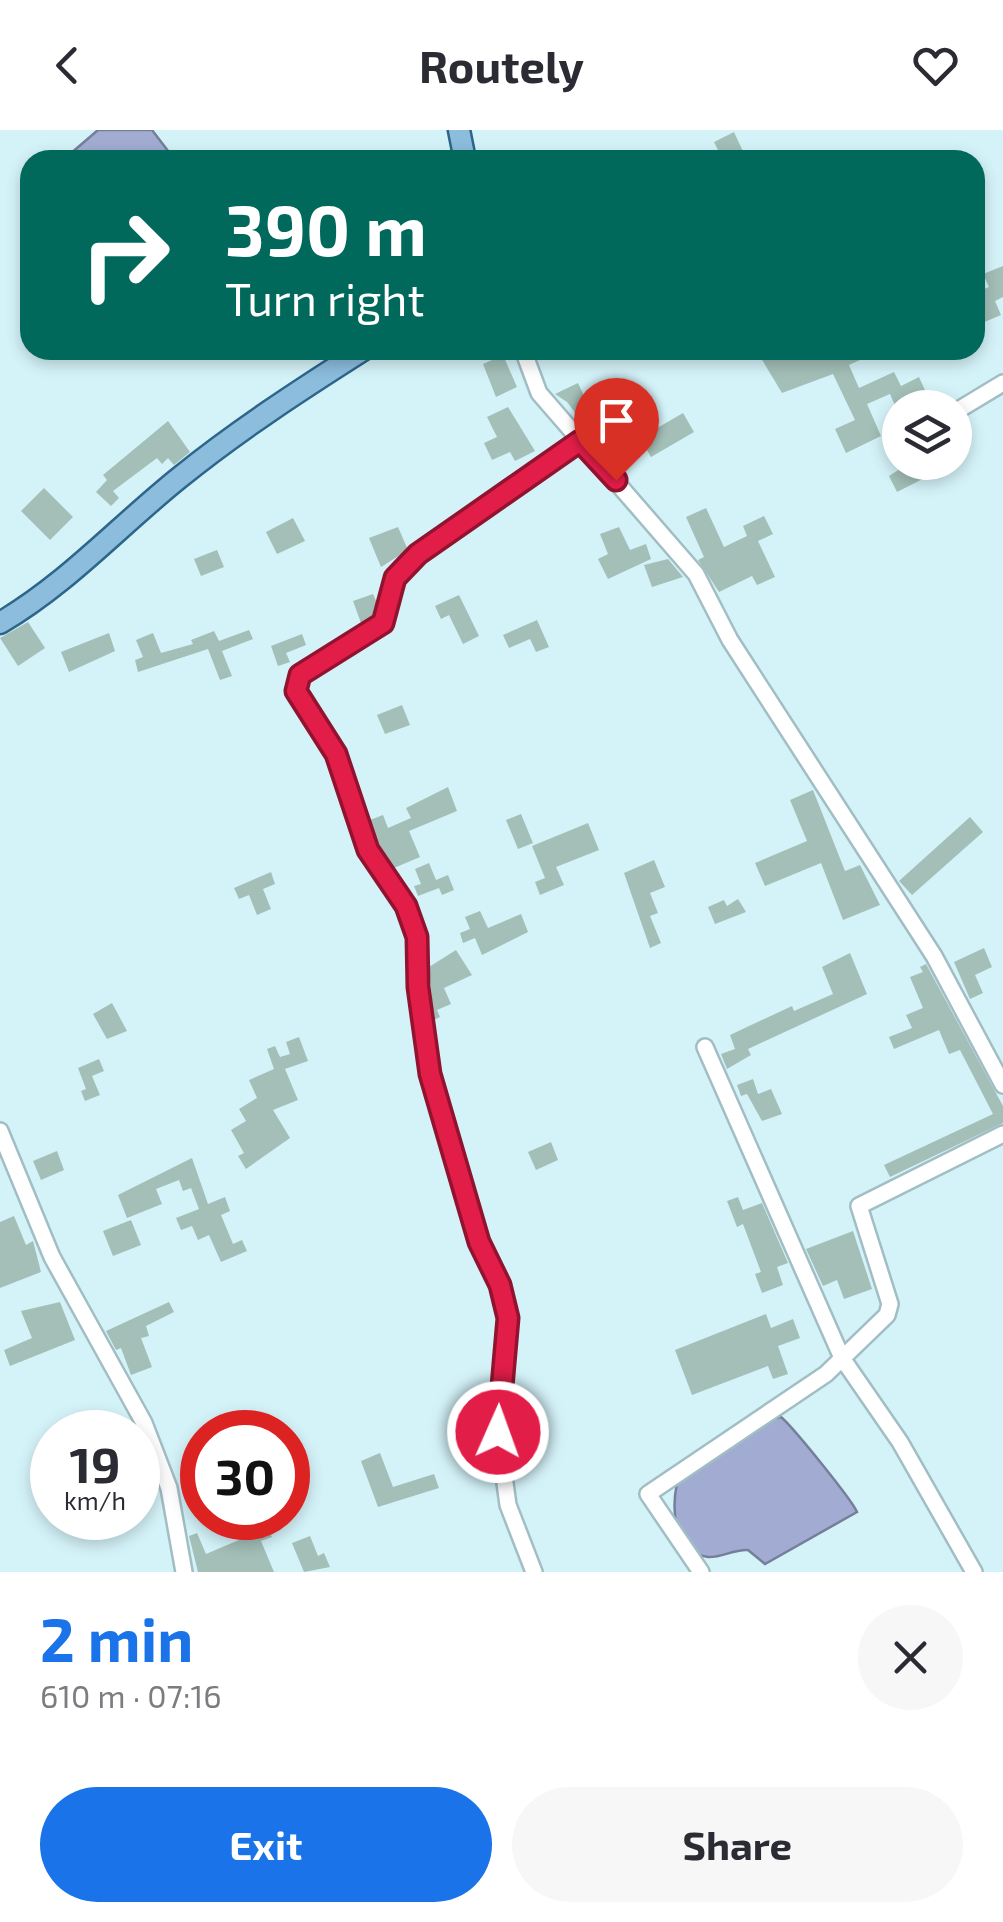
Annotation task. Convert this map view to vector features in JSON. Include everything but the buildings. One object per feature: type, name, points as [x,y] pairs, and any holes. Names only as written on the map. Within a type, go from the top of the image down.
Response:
[{"type":"main road","points":[[0,623],[65,581],[176,480],[234,436],[347,360]]},
{"type":"street","points":[[527,360],[539,392],[696,574],[776,714],[934,956],[1003,1085]]},
{"type":"street","points":[[972,402],[1003,383]]},
{"type":"street","points":[[534,1572],[508,1505],[498,1432],[508,1318],[500,1285],[479,1242],[430,1074],[419,998],[417,937],[406,906],[368,850],[336,754],[296,691],[300,675],[383,623],[395,578],[418,554],[580,441]]},
{"type":"street","points":[[705,1047],[842,1358],[900,1442],[974,1572]]},
{"type":"street","points":[[0,1131],[7,1174],[144,1422],[169,1488],[184,1572]]},
{"type":"street","points":[[701,1572],[648,1494],[826,1374],[887,1315],[890,1304],[859,1206],[1003,1134]]},
{"type":"water","points":[[98,130],[152,130],[167,150],[75,150]]},
{"type":"water","points":[[781,1417],[857,1512],[765,1564],[748,1550],[713,1557],[696,1554],[687,1547],[677,1528],[677,1483],[768,1420]]},
{"type":"route","points":[[498,1432],[498,1397],[508,1318],[500,1285],[479,1242],[430,1074],[430,1052],[420,1010],[417,937],[406,906],[368,850],[336,754],[306,713],[296,691],[300,675],[383,623],[395,578],[418,554],[580,441],[616,480]]}]
